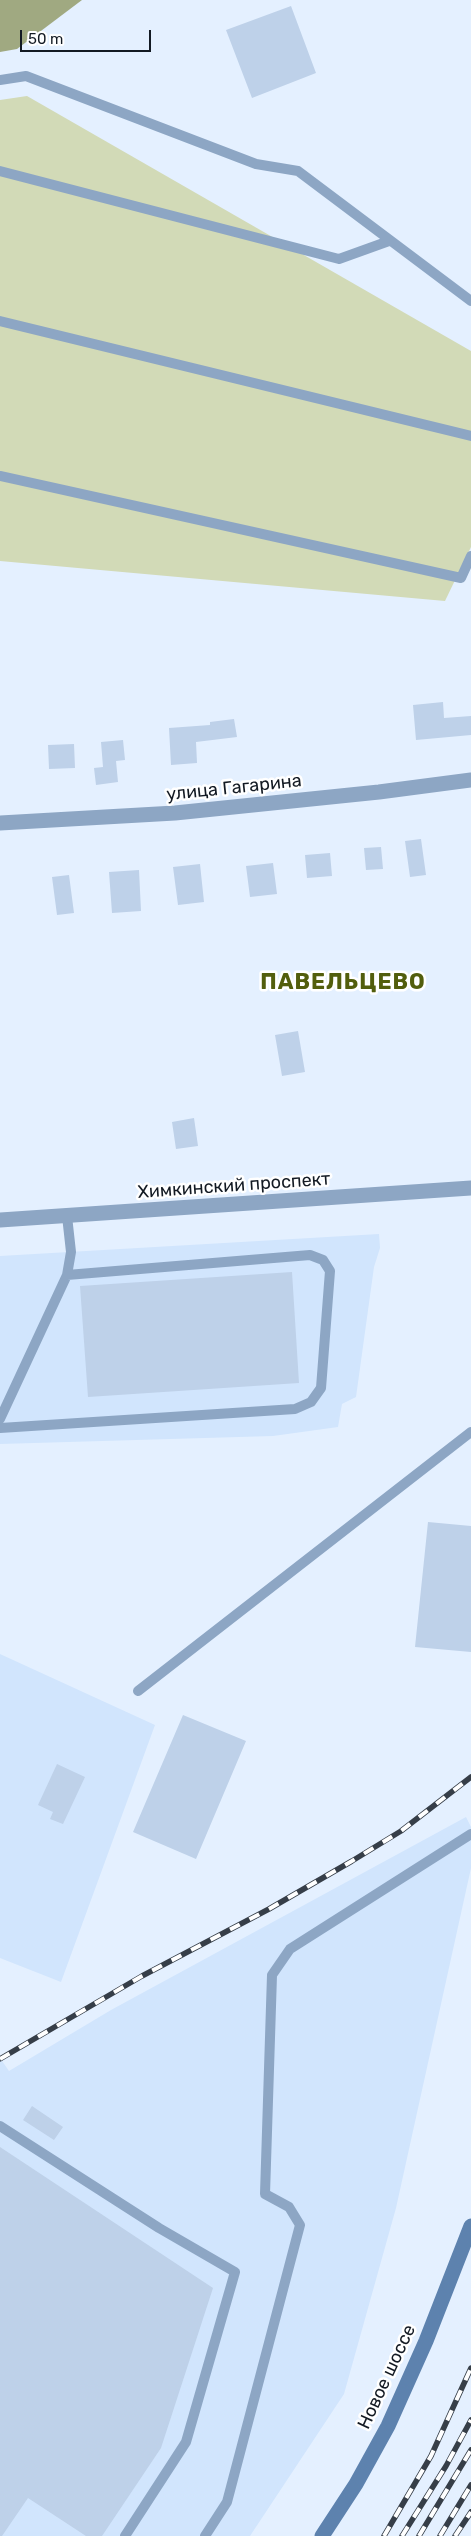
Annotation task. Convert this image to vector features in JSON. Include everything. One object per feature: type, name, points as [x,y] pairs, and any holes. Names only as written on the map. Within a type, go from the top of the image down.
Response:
[{"type":"main road","name":"Новое шоссе","points":[[322,2536],[356,2484],[388,2426],[426,2341],[471,2226]]},
{"type":"street","name":"улица Гагарина","points":[[0,823],[175,813],[379,792],[471,780]]},
{"type":"street","name":"Химкинский проспект","points":[[0,1220],[471,1188]]},
{"type":"lane","points":[[0,80],[26,76],[256,164],[298,171],[471,301]]},
{"type":"lane","points":[[0,171],[339,259],[389,241]]},
{"type":"lane","points":[[0,321],[471,436]]},
{"type":"lane","points":[[0,476],[462,578],[471,556]]},
{"type":"lane","points":[[0,1419],[67,1275],[71,1252],[67,1216]]},
{"type":"lane","points":[[0,1428],[295,1409],[311,1402],[321,1388],[330,1271],[323,1260],[310,1255],[67,1275]]},
{"type":"lane","points":[[138,1692],[471,1432]]},
{"type":"lane","points":[[205,2536],[227,2502],[300,2225],[289,2207],[265,2194],[272,1975],[290,1949],[471,1834]]},
{"type":"lane","points":[[0,2126],[159,2228],[235,2272],[186,2442],[125,2536]]},
{"type":"shaded area","points":[[0,0],[82,0],[17,49],[0,52]]},
{"type":"shaded area","points":[[27,96],[471,351],[471,547],[445,601],[0,561],[0,100]]},
{"type":"shaded area","points":[[379,1234],[380,1248],[374,1267],[356,1397],[342,1404],[338,1427],[273,1436],[0,1444],[0,1256]]},
{"type":"shaded area","points":[[0,1654],[155,1725],[61,1982],[0,1958]]},
{"type":"shaded area","points":[[466,1817],[471,1827],[471,1868],[396,2208],[344,2394],[250,2536],[0,2536],[0,2058],[9,2071],[111,2010]]},
{"type":"building","points":[[291,6],[316,73],[252,98],[226,30]]},
{"type":"building","points":[[443,702],[444,718],[471,716],[471,735],[416,740],[413,705]]},
{"type":"building","points":[[234,719],[237,737],[196,742],[197,763],[171,765],[169,728],[210,725],[210,722]]},
{"type":"building","points":[[123,740],[125,760],[116,761],[118,782],[96,785],[94,768],[103,767],[101,742]]},
{"type":"building","points":[[74,744],[75,768],[49,769],[48,745]]},
{"type":"building","points":[[421,839],[426,875],[410,877],[405,841]]},
{"type":"building","points":[[381,847],[383,869],[366,870],[364,848]]},
{"type":"building","points":[[330,853],[332,876],[307,878],[305,855]]},
{"type":"building","points":[[273,863],[277,894],[250,897],[246,866]]},
{"type":"building","points":[[200,864],[204,902],[178,905],[173,867]]},
{"type":"building","points":[[139,870],[141,911],[112,913],[109,872]]},
{"type":"building","points":[[69,875],[74,913],[57,915],[52,877]]},
{"type":"building","points":[[298,1031],[305,1072],[282,1076],[275,1035]]},
{"type":"building","points":[[194,1118],[198,1146],[176,1149],[172,1122]]},
{"type":"building","points":[[292,1272],[299,1383],[88,1397],[80,1286]]},
{"type":"building","points":[[428,1522],[471,1526],[471,1652],[415,1647]]},
{"type":"building","points":[[183,1715],[246,1741],[196,1859],[133,1832]]},
{"type":"building","points":[[57,1764],[85,1777],[63,1824],[50,1819],[53,1812],[38,1805]]},
{"type":"building","points":[[32,2106],[63,2127],[54,2140],[23,2120]]},
{"type":"building","points":[[0,2147],[213,2288],[161,2448],[102,2536],[86,2536],[28,2498],[2,2536],[0,2536]]},
{"type":"railway","points":[[0,2059],[142,1976],[269,1909],[352,1861],[401,1831],[471,1777]]},
{"type":"railway","points":[[384,2536],[431,2456],[471,2368]]},
{"type":"railway","points":[[402,2536],[446,2466],[471,2420]]},
{"type":"railway","points":[[419,2536],[471,2450]]},
{"type":"railway","points":[[440,2536],[471,2485]]},
{"type":"railway","points":[[455,2536],[471,2512]]},
{"type":"district","name":"ПАВЕЛЬЦЕВО","points":[[343,983]]}]
